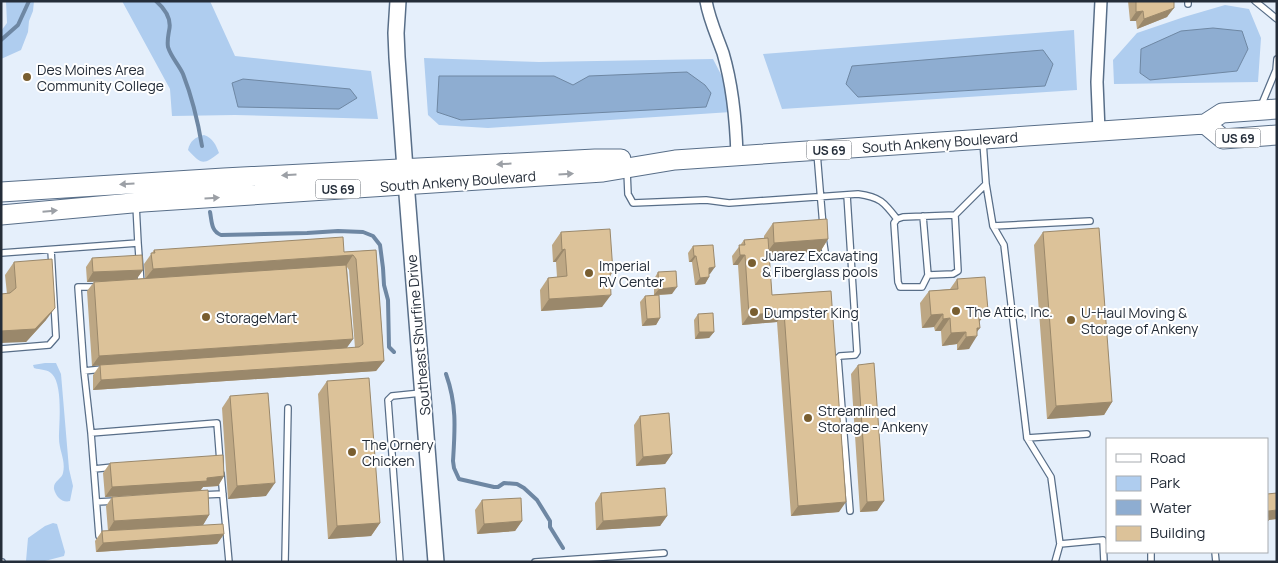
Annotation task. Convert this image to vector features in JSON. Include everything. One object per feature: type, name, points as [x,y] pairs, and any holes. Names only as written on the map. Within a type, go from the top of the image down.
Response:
[{"type":"main road","name":"South Ankeny Boulevard","points":[[1,215],[595,159],[675,160],[1205,124],[1222,113],[1268,109]]},
{"type":"main road","name":"US 69","points":[[1205,124],[1224,139],[1277,135]]},
{"type":"main road","name":"South Ankeny Boulevard","points":[[1,192],[214,178],[405,177],[603,172],[675,160]]},
{"type":"street","name":"Southeast Shurfine Drive","points":[[398,1],[397,40],[405,177],[436,562]]},
{"type":"street","points":[[706,1],[723,53],[734,100],[737,156]]},
{"type":"street","points":[[1099,131],[1097,82],[1101,1]]},
{"type":"lane","points":[[1255,1],[1277,19]]},
{"type":"lane","points":[[1268,109],[1277,58]]},
{"type":"lane","points":[[983,139],[986,184],[993,226],[1004,245],[1027,438],[1051,477],[1060,544],[1055,562]]},
{"type":"lane","points":[[816,151],[825,257],[828,259],[851,258]]},
{"type":"lane","points":[[627,168],[628,194],[633,203],[706,200],[729,203],[820,196],[872,196],[883,201],[897,219]]},
{"type":"lane","points":[[897,219],[955,214],[986,184]]},
{"type":"lane","points":[[847,195],[857,352],[855,355],[840,356],[838,358],[850,511]]},
{"type":"lane","points":[[136,203],[141,284]]},
{"type":"lane","points":[[928,275],[953,274],[958,271],[955,214]]},
{"type":"lane","points":[[897,219],[894,223],[898,282],[900,287],[922,287],[928,275],[923,216]]},
{"type":"lane","points":[[993,226],[1090,221]]},
{"type":"lane","points":[[1,253],[138,243]]},
{"type":"lane","points":[[1,349],[49,345],[56,337],[51,250]]},
{"type":"lane","points":[[132,285],[150,284]]},
{"type":"lane","points":[[105,286],[78,288],[99,536],[109,536]]},
{"type":"lane","points":[[84,371],[104,369]]},
{"type":"lane","points":[[400,562],[388,400],[392,396],[423,392]]},
{"type":"lane","points":[[285,562],[288,408]]},
{"type":"lane","points":[[91,433],[217,423],[229,562]]},
{"type":"lane","points":[[1027,438],[1088,434]]},
{"type":"lane","points":[[210,460],[220,459]]},
{"type":"lane","points":[[94,468],[123,466]]},
{"type":"lane","points":[[194,496],[223,494]]},
{"type":"lane","points":[[97,502],[126,500]]},
{"type":"lane","points":[[216,528],[226,528]]},
{"type":"lane","points":[[1060,544],[1105,539],[1104,562]]},
{"type":"lane","points":[[535,562],[664,553]]},
{"type":"green space","points":[[6,1],[34,1],[28,32],[21,50],[1,59],[1,31],[7,23]]},
{"type":"green space","points":[[122,1],[210,1],[235,56],[371,71],[378,119],[235,115],[172,116],[170,89]]},
{"type":"green space","points":[[1225,5],[1249,9],[1261,38],[1258,82],[1114,84],[1113,60],[1137,33]]},
{"type":"green space","points":[[1074,30],[1077,90],[782,109],[763,54]]},
{"type":"green space","points":[[424,58],[539,62],[713,59],[729,90],[731,112],[488,128],[439,125],[428,115]]},
{"type":"green space","points":[[204,135],[212,140],[219,153],[209,160],[202,162],[188,150],[193,140]]},
{"type":"green space","points":[[56,363],[61,374],[69,469],[73,486],[70,501],[60,499],[54,489],[64,468],[59,443],[60,404],[58,387],[50,372],[34,368],[33,365]]},
{"type":"green space","points":[[53,523],[57,524],[65,552],[64,556],[41,562],[26,561],[28,538],[45,526]]},
{"type":"water","points":[[1213,28],[1242,31],[1248,49],[1237,71],[1150,80],[1140,73],[1141,49],[1181,31]]},
{"type":"water","points":[[1043,50],[1053,64],[1045,86],[858,97],[846,84],[852,66]]},
{"type":"water","points":[[687,72],[705,85],[711,93],[706,107],[461,120],[437,112],[439,76],[554,76],[573,85],[589,76]]},
{"type":"water","points":[[243,79],[350,89],[357,98],[339,109],[238,107],[232,83]]},
{"type":"building","points":[[1136,1],[1174,1],[1174,8],[1144,19],[1143,11],[1136,12]]},
{"type":"building","points":[[827,219],[828,239],[774,243],[773,223]]},
{"type":"building","points":[[1099,228],[1112,402],[1056,406],[1043,232]]},
{"type":"building","points":[[610,229],[613,272],[610,272],[611,295],[549,299],[548,278],[567,276],[565,249],[562,250],[561,232]]},
{"type":"building","points":[[343,237],[344,252],[376,250],[384,361],[101,380],[100,365],[359,347],[363,344],[356,259],[353,255],[153,269],[151,253],[155,253],[154,250]]},
{"type":"building","points":[[768,238],[772,295],[831,291],[846,502],[798,506],[784,312],[749,315],[745,255],[740,255],[739,245],[745,245],[744,240]]},
{"type":"building","points":[[713,245],[715,267],[709,268],[709,277],[700,278],[693,246]]},
{"type":"building","points":[[142,255],[143,270],[93,272],[92,258]]},
{"type":"building","points":[[52,259],[55,308],[35,329],[1,331],[1,294],[10,293],[16,288],[14,262]]},
{"type":"building","points":[[346,265],[353,339],[99,356],[94,282]]},
{"type":"building","points":[[676,271],[677,287],[659,289],[658,272]]},
{"type":"building","points":[[985,277],[988,310],[978,310],[980,328],[977,328],[977,336],[966,337],[966,332],[951,333],[950,318],[943,319],[943,314],[931,315],[929,291],[958,289],[957,279]]},
{"type":"building","points":[[659,295],[660,318],[647,319],[645,296]]},
{"type":"building","points":[[713,313],[714,332],[699,332],[698,314]]},
{"type":"building","points":[[874,363],[884,501],[867,502],[858,365]]},
{"type":"building","points":[[369,378],[380,523],[337,526],[327,381]]},
{"type":"building","points":[[268,393],[275,483],[237,486],[230,396]]},
{"type":"building","points":[[669,413],[672,454],[643,457],[640,416]]},
{"type":"building","points":[[223,455],[224,476],[207,478],[207,481],[112,487],[110,463]]},
{"type":"building","points":[[665,488],[667,516],[603,521],[601,493]]},
{"type":"building","points":[[208,490],[209,515],[114,521],[112,497]]},
{"type":"building","points":[[1277,493],[1277,510],[1268,511],[1268,494]]},
{"type":"building","points":[[521,498],[522,521],[484,524],[482,500]]},
{"type":"building","points":[[223,524],[224,534],[103,543],[102,531]]},
{"type":"waterway","points":[[1,40],[18,25],[29,1]]},
{"type":"waterway","points":[[156,1],[168,18],[170,27],[168,47],[186,83],[199,128],[202,146]]},
{"type":"waterway","points":[[210,212],[214,229],[221,235],[338,231],[363,232],[373,236],[380,245],[384,285],[388,300],[389,347],[394,352]]},
{"type":"waterway","points":[[446,374],[454,407],[453,461],[459,479],[494,487],[504,483],[517,484],[524,488],[537,500],[563,548]]},
{"type":"place","name":"Des Moines Area Community College","points":[[27,77]]},
{"type":"place","name":"Juarez Excavating & Fiberglass pools","points":[[752,263]]},
{"type":"place","name":"Imperial RV Center","points":[[589,273]]},
{"type":"place","name":"The Attic, Inc.","points":[[956,311]]},
{"type":"place","name":"Dumpster King","points":[[754,312]]},
{"type":"place","name":"StorageMart","points":[[206,317]]},
{"type":"place","name":"U-Haul Moving & Storage of Ankeny","points":[[1071,320]]},
{"type":"place","name":"Streamlined Storage - Ankeny","points":[[808,418]]},
{"type":"place","name":"The Ornery Chicken","points":[[352,452]]}]
